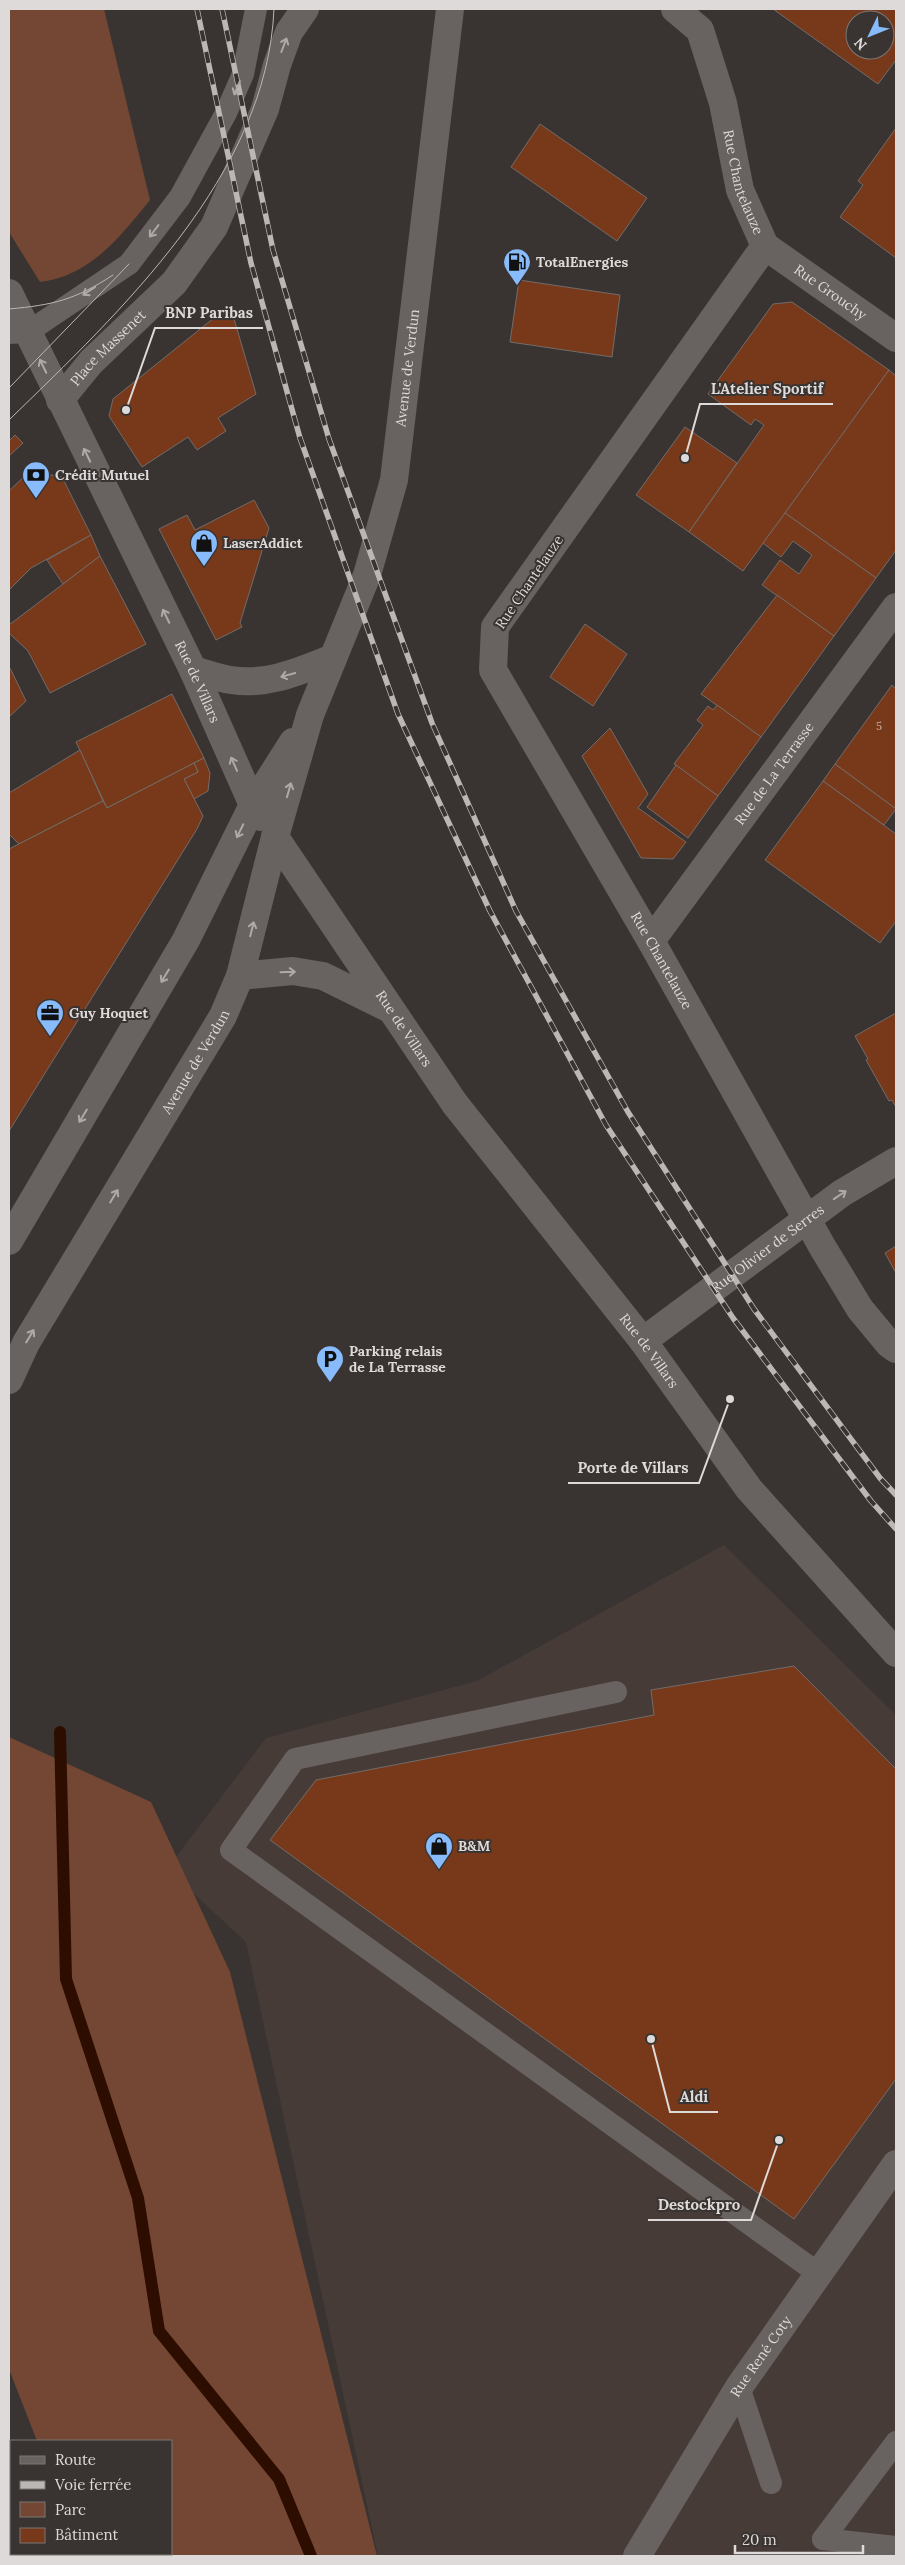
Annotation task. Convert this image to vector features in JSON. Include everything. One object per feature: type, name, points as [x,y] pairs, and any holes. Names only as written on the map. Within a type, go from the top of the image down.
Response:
[{"type":"street","name":"Place Massenet","points":[[60,400],[91,362],[174,283],[214,227],[265,109],[277,65],[289,32],[305,9]]},
{"type":"street","name":"Avenue de Verdun","points":[[9,1380],[26,1343],[223,1016],[240,976],[275,837],[310,715],[367,575],[394,480],[450,9]]},
{"type":"street","name":"Rue Chantelauze","points":[[675,9],[700,30],[723,103],[740,190],[765,246],[495,627],[493,670],[651,941],[782,1179],[860,1309],[889,1344],[896,1349]]},
{"type":"street","name":"Rue Grouchy","points":[[765,246],[896,338]]},
{"type":"street","name":"Rue de Villars","points":[[9,292],[18,332],[60,400],[193,670],[253,805],[455,1104],[643,1341],[749,1489],[896,1653]]},
{"type":"street","name":"Rue de La Terrasse","points":[[651,941],[896,607]]},
{"type":"street","points":[[193,670],[230,680],[258,681],[291,674],[335,654]]},
{"type":"street","name":"Avenue de Verdun","points":[[9,1241],[186,940],[253,805],[310,715]]},
{"type":"street","points":[[240,976],[294,972],[323,976],[390,1009]]},
{"type":"street","name":"Rue Olivier de Serres","points":[[643,1341],[842,1193],[896,1161]]},
{"type":"street","name":"Rue René Coty","points":[[636,2556],[740,2387],[896,2164]]},
{"type":"lane","points":[[18,332],[129,264],[180,197],[226,113],[243,74],[256,9]]},
{"type":"lane","points":[[616,1692],[295,1760],[231,1850],[819,2274]]},
{"type":"lane","points":[[740,2387],[771,2483]]},
{"type":"lane","points":[[896,2442],[823,2539],[896,2547]]},
{"type":"shaded area","points":[[724,1545],[896,1715],[896,2556],[378,2556],[246,1942],[167,1869],[266,1738],[477,1681]]},
{"type":"green space","points":[[9,9],[104,9],[150,200],[115,241],[89,263],[74,272],[40,282],[9,232]]},
{"type":"green space","points":[[9,1737],[151,1802],[230,1972],[377,2556],[105,2556],[172,2555],[172,2440],[37,2440],[9,2369]]},
{"type":"building","points":[[773,9],[896,9],[896,60],[878,84]]},
{"type":"building","points":[[540,124],[647,198],[617,241],[511,167]]},
{"type":"building","points":[[896,128],[896,258],[840,217],[863,185],[858,181]]},
{"type":"building","points":[[519,280],[620,295],[612,357],[510,342]]},
{"type":"building","points":[[792,302],[889,370],[743,571],[689,532],[764,425],[755,419],[751,425],[708,394],[773,304]]},
{"type":"building","points":[[230,305],[256,394],[218,418],[226,431],[197,450],[188,437],[142,467],[109,416],[113,399]]},
{"type":"building","points":[[889,370],[896,376],[896,550],[876,578],[785,513]]},
{"type":"building","points":[[685,427],[737,463],[689,532],[636,495]]},
{"type":"building","points":[[15,435],[23,443],[9,456],[9,441]]},
{"type":"building","points":[[30,471],[62,477],[91,535],[31,568],[9,590],[9,491]]},
{"type":"building","points":[[254,500],[269,528],[240,623],[242,627],[216,640],[159,529],[187,515],[195,530]]},
{"type":"building","points":[[785,513],[876,578],[834,636],[762,585],[780,560],[799,574],[812,555],[793,541],[781,557],[763,543]]},
{"type":"building","points":[[91,535],[100,556],[63,584],[47,560]]},
{"type":"building","points":[[100,556],[146,644],[50,693],[28,651],[9,633],[9,625]]},
{"type":"building","points":[[777,595],[834,636],[761,737],[701,694]]},
{"type":"building","points":[[585,624],[627,654],[593,706],[550,677]]},
{"type":"building","points":[[9,669],[26,701],[9,717]]},
{"type":"building","points":[[892,685],[896,689],[896,809],[835,764]]},
{"type":"building","points":[[172,694],[204,758],[107,808],[76,742]]},
{"type":"building","points":[[717,705],[761,737],[718,796],[674,764],[703,725],[697,720],[708,706],[713,710]]},
{"type":"building","points":[[610,728],[648,794],[638,808],[686,842],[673,859],[641,858],[582,756]]},
{"type":"building","points":[[80,750],[103,801],[19,844],[9,834],[9,793]]},
{"type":"building","points":[[204,758],[210,773],[208,791],[194,799],[184,779],[198,772],[194,763]]},
{"type":"building","points":[[194,763],[198,772],[184,779],[203,816],[197,829],[9,1131],[9,849],[103,801],[107,808]]},
{"type":"building","points":[[835,764],[896,809],[884,825],[823,781]]},
{"type":"building","points":[[676,765],[718,796],[688,838],[647,807]]},
{"type":"building","points":[[823,781],[896,834],[896,921],[880,943],[765,860]]},
{"type":"building","points":[[896,1013],[896,1107],[892,1100],[889,1101],[855,1036]]},
{"type":"building","points":[[896,1246],[896,1273],[885,1253]]},
{"type":"building","points":[[794,1666],[896,1769],[896,2079],[794,2219],[270,1840],[316,1780],[654,1715],[651,1690]]},
{"type":"waterway","points":[[60,1732],[66,1979],[138,2198],[159,2331],[279,2479],[311,2556]]},
{"type":"tram line","points":[[9,420],[97,333],[140,286],[181,236],[217,183],[245,128],[265,70],[274,9]]},
{"type":"tram line","points":[[9,388],[129,264]]},
{"type":"tram line","points":[[9,309],[38,306],[63,300],[75,296],[113,275]]},
{"type":"railway","points":[[197,9],[251,263],[300,438],[398,714],[490,911],[606,1125],[733,1318],[871,1501],[896,1529]]},
{"type":"railway","points":[[222,9],[273,250],[329,439],[432,723],[516,911],[628,1112],[754,1309],[880,1478],[896,1495]]},
{"type":"place","name":"TotalEnergies","points":[[517,286]]},
{"type":"place","name":"BNP Paribas","points":[[126,410]]},
{"type":"place","name":"L'Atelier Sportif","points":[[685,458]]},
{"type":"place","name":"Crédit Mutuel","points":[[36,499]]},
{"type":"place","name":"LaserAddict","points":[[204,567]]},
{"type":"place","name":"Guy Hoquet","points":[[50,1037]]},
{"type":"place","name":"Parking relais de La Terrasse","points":[[330,1383]]},
{"type":"place","name":"Porte de Villars","points":[[730,1399]]},
{"type":"place","name":"B&M","points":[[439,1870]]},
{"type":"place","name":"Aldi","points":[[651,2039]]},
{"type":"place","name":"Destockpro","points":[[779,2140]]}]
